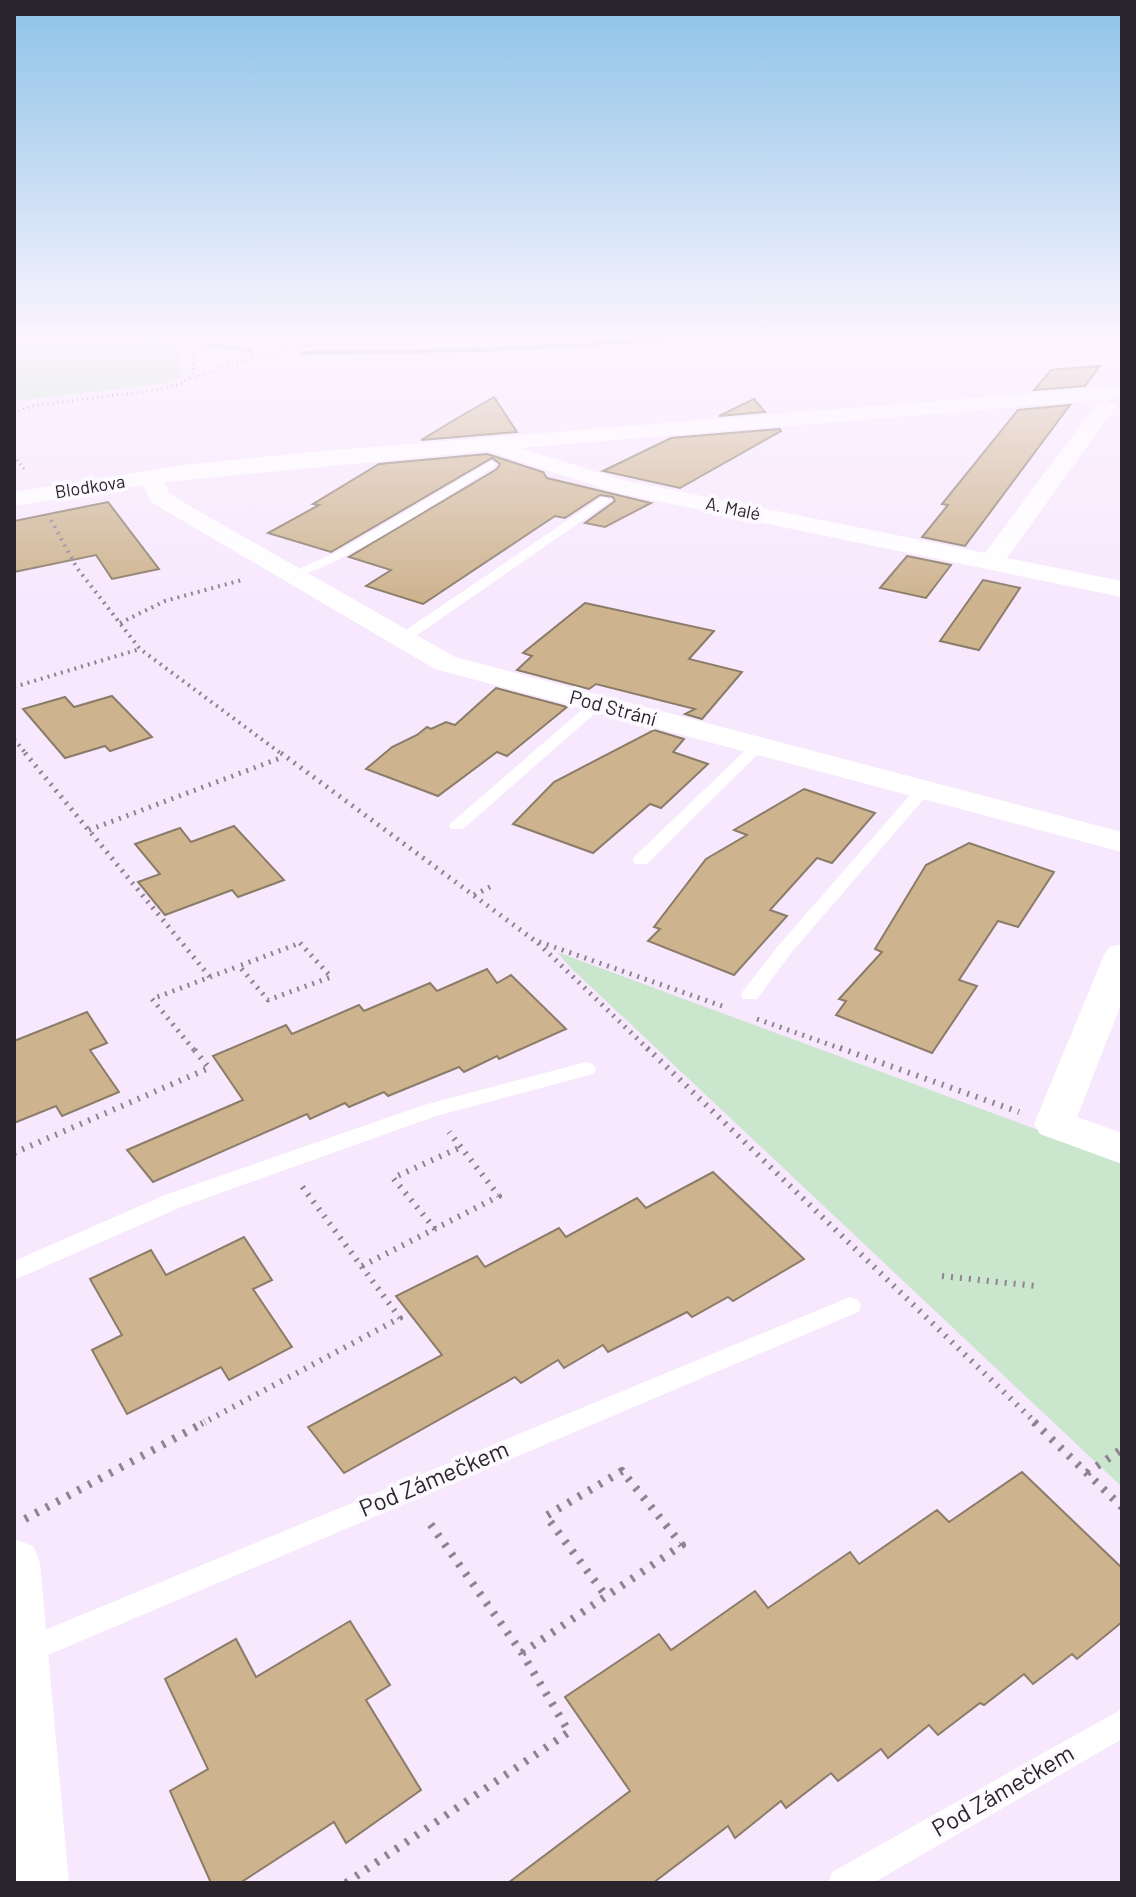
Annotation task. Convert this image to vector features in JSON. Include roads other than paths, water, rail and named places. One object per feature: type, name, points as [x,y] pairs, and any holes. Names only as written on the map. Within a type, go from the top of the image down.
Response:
[{"type":"street","name":"Blodkova","points":[[14,499],[151,477],[485,454],[782,425]]},
{"type":"street","points":[[991,562],[1099,425]]},
{"type":"street","name":"A. Malé","points":[[485,454],[618,486],[1122,589]]},
{"type":"street","name":"Pod Strání","points":[[151,477],[159,497],[445,663],[1122,842]]},
{"type":"street","points":[[1122,955],[1054,1124],[1122,1149]]},
{"type":"street","points":[[14,1563],[38,1883]]},
{"type":"lane","points":[[291,575],[341,555],[485,454]]},
{"type":"lane","points":[[402,639],[606,500]]},
{"type":"lane","points":[[457,826],[597,704]]},
{"type":"lane","points":[[641,860],[758,746]]},
{"type":"lane","points":[[750,995],[785,949],[923,790]]},
{"type":"lane","points":[[14,1271],[173,1201],[283,1162],[431,1110],[586,1069]]},
{"type":"lane","name":"Pod Zámečkem","points":[[19,1654],[850,1306]]},
{"type":"lane","name":"Pod Zámečkem","points":[[843,1883],[1122,1723]]}]
